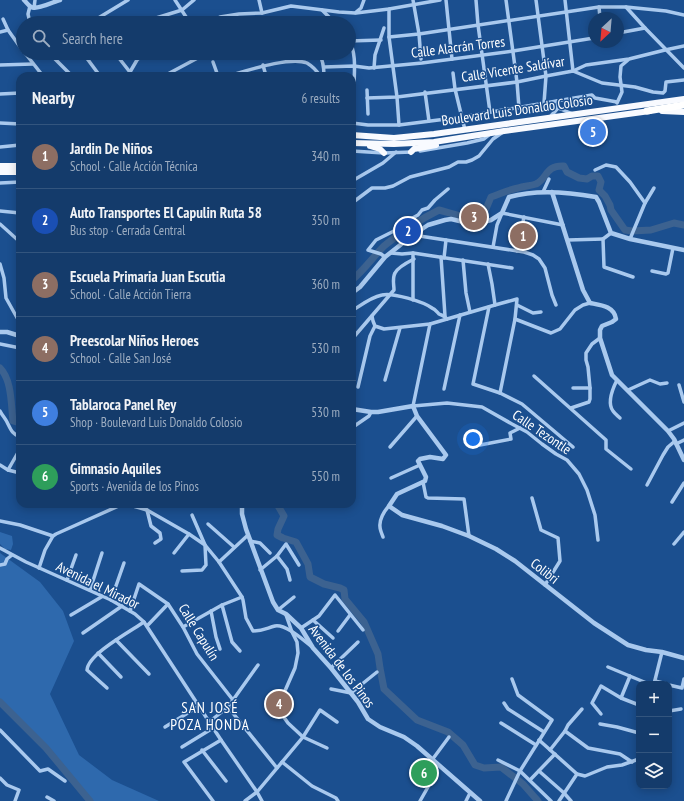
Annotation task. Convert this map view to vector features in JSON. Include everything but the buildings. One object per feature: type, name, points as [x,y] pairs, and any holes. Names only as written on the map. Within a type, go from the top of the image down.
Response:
[{"type":"highway","name":"Boulevard Luis Donaldo Colosio","points":[[356,135],[394,138],[434,134],[575,115],[617,105],[684,99]]},
{"type":"highway","points":[[647,111],[684,105]]},
{"type":"highway","name":"Boulevard Luis Donaldo Colosio","points":[[356,143],[394,144],[434,142],[647,111],[684,112]]},
{"type":"highway","points":[[411,152],[414,149],[461,140],[468,136]]},
{"type":"highway","points":[[356,143],[375,147],[384,152]]},
{"type":"highway","points":[[0,166],[16,166]]},
{"type":"highway","points":[[0,172],[16,172]]},
{"type":"street","points":[[24,0],[32,7],[39,7],[60,0]]},
{"type":"street","points":[[28,16],[35,0]]},
{"type":"street","points":[[102,16],[128,0]]},
{"type":"street","points":[[175,0],[186,16]]},
{"type":"street","points":[[163,16],[182,10],[194,0]]},
{"type":"street","points":[[259,0],[262,13]]},
{"type":"street","points":[[355,13],[361,8],[364,0]]},
{"type":"street","points":[[226,16],[262,13],[291,6],[355,13],[389,9],[413,2],[440,0]]},
{"type":"street","points":[[446,0],[452,59]]},
{"type":"street","points":[[476,0],[490,112]]},
{"type":"street","points":[[506,0],[519,108]]},
{"type":"street","points":[[536,0],[546,76],[544,104]]},
{"type":"street","points":[[565,0],[573,71],[602,83],[635,87],[663,93],[665,91],[666,82],[684,80]]},
{"type":"street","points":[[413,2],[419,34],[421,59]]},
{"type":"street","points":[[599,7],[599,12]]},
{"type":"street","points":[[389,37],[419,34],[599,7],[626,7],[666,11],[684,15]]},
{"type":"street","points":[[626,7],[665,50],[684,68]]},
{"type":"street","points":[[389,9],[389,37],[397,96],[399,125]]},
{"type":"street","points":[[322,10],[328,16]]},
{"type":"street","points":[[3,19],[8,30],[16,41]]},
{"type":"street","points":[[374,68],[375,54],[384,28]]},
{"type":"street","points":[[624,32],[645,28]]},
{"type":"street","points":[[0,32],[8,30]]},
{"type":"street","name":"Calle Alacrán Torres","points":[[324,67],[354,66],[374,68],[422,63],[588,39]]},
{"type":"street","points":[[356,41],[380,40]]},
{"type":"street","name":"Calle Vicente Saldívar","points":[[367,98],[517,82],[573,71],[586,65],[629,59],[684,46]]},
{"type":"street","points":[[356,124],[399,125],[462,117],[592,95],[595,98],[617,105],[622,92],[620,77],[621,66],[629,59]]},
{"type":"street","points":[[30,60],[40,72]]},
{"type":"street","points":[[56,60],[68,72]]},
{"type":"street","points":[[89,60],[97,72]]},
{"type":"street","points":[[121,60],[130,72],[137,60]]},
{"type":"street","points":[[172,72],[194,60]]},
{"type":"street","points":[[322,60],[324,72]]},
{"type":"street","points":[[354,60],[354,72]]},
{"type":"street","points":[[242,72],[263,66],[296,61],[307,63],[317,72]]},
{"type":"street","points":[[213,62],[217,72]]},
{"type":"street","points":[[0,64],[33,64]]},
{"type":"street","points":[[263,66],[265,72]]},
{"type":"street","points":[[453,73],[455,89],[465,130]]},
{"type":"street","points":[[367,90],[368,114]]},
{"type":"street","points":[[425,92],[428,121]]},
{"type":"street","points":[[0,94],[16,93]]},
{"type":"street","points":[[557,101],[558,108]]},
{"type":"street","points":[[558,108],[575,115]]},
{"type":"street","points":[[549,118],[558,108]]},
{"type":"street","points":[[0,123],[16,124]]},
{"type":"street","points":[[356,200],[372,188],[385,188],[393,186],[410,178],[448,167],[458,162],[472,160],[479,156],[493,139],[504,131]]},
{"type":"street","points":[[356,151],[411,152],[467,143],[484,139],[492,133]]},
{"type":"street","points":[[0,147],[16,145]]},
{"type":"street","points":[[358,178],[383,163],[396,152]]},
{"type":"street","points":[[595,170],[606,166],[616,167],[630,182],[645,203]]},
{"type":"street","points":[[543,192],[548,179]]},
{"type":"street","points":[[0,183],[16,182]]},
{"type":"street","points":[[383,256],[369,250],[376,240],[394,231],[397,224],[409,220],[422,210],[428,208],[448,188]]},
{"type":"street","points":[[630,239],[645,203],[654,188]]},
{"type":"street","points":[[552,192],[583,290],[590,303]]},
{"type":"street","points":[[493,247],[497,225],[509,197],[519,194],[552,192],[596,197],[611,233]]},
{"type":"street","points":[[0,211],[16,213]]},
{"type":"street","points":[[356,290],[383,256],[391,253],[428,225],[451,219],[468,223],[483,222],[491,220],[502,213],[563,225]]},
{"type":"street","points":[[517,251],[524,217]]},
{"type":"street","points":[[0,224],[16,236]]},
{"type":"street","points":[[611,233],[630,239],[684,250]]},
{"type":"street","points":[[568,240],[603,239],[611,233]]},
{"type":"street","points":[[413,235],[533,254],[539,259],[545,268],[556,305]]},
{"type":"street","points":[[603,239],[604,268],[633,277]]},
{"type":"street","points":[[446,240],[442,258],[446,317]]},
{"type":"street","points":[[652,271],[666,274],[668,273],[673,248]]},
{"type":"street","points":[[391,253],[402,254],[414,252],[442,258],[512,268]]},
{"type":"street","points":[[414,252],[414,300]]},
{"type":"street","points":[[356,334],[394,290],[395,273],[409,261],[414,259]]},
{"type":"street","points":[[463,260],[466,293],[470,312]]},
{"type":"street","points":[[0,264],[4,278],[6,298],[16,315]]},
{"type":"street","points":[[488,264],[495,305]]},
{"type":"street","points":[[356,308],[375,297],[383,294],[390,294],[414,300],[432,307],[438,313],[446,317]]},
{"type":"street","points":[[375,326],[384,329],[430,324],[441,321],[446,317],[460,315],[517,299],[515,319],[500,393]]},
{"type":"street","points":[[515,319],[551,333],[560,329],[574,310],[583,305],[590,303],[610,308],[616,315],[616,319],[602,326],[600,330],[600,338],[612,375],[668,431],[676,442],[684,460]]},
{"type":"street","points":[[516,305],[533,312],[541,312]]},
{"type":"street","points":[[489,307],[473,384],[500,393],[522,404],[573,447]]},
{"type":"street","points":[[444,389],[460,315]]},
{"type":"street","points":[[358,387],[370,336],[375,326],[372,316]]},
{"type":"street","points":[[383,537],[380,527],[381,519],[397,494],[426,481],[426,477],[418,461],[420,459],[430,457],[443,459],[446,455],[418,416],[413,406],[430,324]]},
{"type":"street","points":[[385,380],[400,328]]},
{"type":"street","points":[[0,332],[16,335]]},
{"type":"street","points":[[571,408],[589,402],[590,388],[586,353],[592,344],[600,338]]},
{"type":"street","points":[[0,344],[16,347]]},
{"type":"street","points":[[534,376],[606,440],[606,449],[631,469]]},
{"type":"street","points":[[617,380],[612,392],[611,402],[612,410],[620,418]]},
{"type":"street","points":[[628,390],[650,380],[660,384],[666,382]]},
{"type":"street","points":[[679,385],[684,402]]},
{"type":"street","points":[[573,388],[590,388]]},
{"type":"street","name":"Calle Tezontle","points":[[356,410],[378,412],[413,406],[446,403],[482,407],[527,432],[556,454],[567,460],[580,474],[588,490],[595,515],[598,540]]},
{"type":"street","points":[[0,411],[7,421],[11,431],[16,436]]},
{"type":"street","points":[[356,425],[369,416],[371,412]]},
{"type":"street","points":[[390,447],[418,416]]},
{"type":"street","points":[[668,431],[684,423]]},
{"type":"street","points":[[480,445],[511,439],[510,433],[520,428]]},
{"type":"street","points":[[648,485],[668,447],[676,442],[684,440]]},
{"type":"street","points":[[8,470],[16,456]]},
{"type":"street","points":[[0,465],[8,470],[16,472]]},
{"type":"street","points":[[391,478],[420,465]]},
{"type":"street","points":[[423,482],[426,498],[464,499],[469,536]]},
{"type":"street","points":[[672,502],[684,483]]},
{"type":"street","points":[[532,498],[540,530],[558,538],[560,561],[545,585]]},
{"type":"street","name":"Colibri","points":[[389,506],[402,515],[442,526],[469,536],[496,549],[515,561],[594,624],[628,645],[684,658]]},
{"type":"street","points":[[39,568],[45,550],[53,536],[116,508]]},
{"type":"street","points":[[140,508],[147,510],[205,545],[219,562],[242,597],[246,618],[254,631],[260,631],[280,625],[313,648]]},
{"type":"street","points":[[242,508],[242,514],[248,535],[272,602],[278,610],[294,597]]},
{"type":"street","points":[[147,510],[152,526],[160,533],[162,539],[155,544]]},
{"type":"street","points":[[182,571],[202,570],[206,565],[205,545],[192,515]]},
{"type":"street","points":[[0,521],[20,525],[53,536]]},
{"type":"street","points":[[208,524],[234,547]]},
{"type":"street","points":[[674,544],[684,532]]},
{"type":"street","points":[[174,553],[189,534]]},
{"type":"street","points":[[219,562],[248,535]]},
{"type":"street","points":[[250,541],[260,544],[270,554]]},
{"type":"street","points":[[260,570],[277,556],[286,544],[299,565]]},
{"type":"street","name":"Avenida el Mirador","points":[[0,548],[39,568],[103,596],[139,617],[144,622],[262,801]]},
{"type":"street","points":[[90,590],[102,553]]},
{"type":"street","points":[[67,580],[76,554]]},
{"type":"street","points":[[0,565],[5,564],[12,555]]},
{"type":"street","points":[[277,556],[287,569],[290,580]]},
{"type":"street","points":[[111,600],[124,563]]},
{"type":"street","name":"Calle Capulín","points":[[130,611],[140,584],[168,604],[183,627],[197,654],[233,700]]},
{"type":"street","points":[[301,628],[318,616],[335,594],[362,630]]},
{"type":"street","points":[[71,615],[103,596]]},
{"type":"street","points":[[183,627],[222,605],[242,597]]},
{"type":"street","points":[[146,626],[168,604]]},
{"type":"street","points":[[222,605],[232,642],[240,651]]},
{"type":"street","points":[[82,633],[122,606]]},
{"type":"street","name":"Avenida de los Pinos","points":[[278,610],[286,614],[301,628],[313,648],[351,693],[368,719],[380,727],[404,737],[417,746],[480,801]]},
{"type":"street","points":[[211,611],[220,649]]},
{"type":"street","points":[[286,614],[297,642],[298,653],[295,668],[284,693],[281,706],[283,716],[288,723],[303,737],[327,748]]},
{"type":"street","points":[[338,631],[350,615]]},
{"type":"street","points":[[313,620],[333,638]]},
{"type":"street","points":[[107,688],[87,670],[88,666],[98,653],[144,622]]},
{"type":"street","points":[[116,640],[149,674]]},
{"type":"street","points":[[331,668],[358,642]]},
{"type":"street","points":[[655,681],[662,652]]},
{"type":"street","points":[[98,653],[121,677]]},
{"type":"street","points":[[209,722],[228,707],[258,665]]},
{"type":"street","points":[[608,667],[642,681]]},
{"type":"street","points":[[331,688],[351,693],[377,672]]},
{"type":"street","points":[[621,698],[630,676]]},
{"type":"street","points":[[506,801],[521,771],[552,720],[518,695],[512,678]]},
{"type":"street","points":[[672,685],[682,688],[684,679]]},
{"type":"street","points":[[601,714],[592,703],[601,686],[621,698],[636,704]]},
{"type":"street","points":[[504,703],[508,709],[544,732]]},
{"type":"street","points":[[165,727],[199,706]]},
{"type":"street","points":[[228,707],[277,768]]},
{"type":"street","points":[[550,750],[582,709]]},
{"type":"street","points":[[672,710],[681,709]]},
{"type":"street","points":[[245,801],[257,792],[303,737],[320,710],[337,722]]},
{"type":"street","points":[[501,723],[536,745]]},
{"type":"street","points":[[600,724],[636,732]]},
{"type":"street","points":[[182,747],[213,728]]},
{"type":"street","points":[[0,730],[40,771],[48,769],[65,781]]},
{"type":"street","points":[[565,730],[588,748],[620,754],[632,762]]},
{"type":"street","points":[[420,801],[428,787],[431,768],[434,761],[449,737]]},
{"type":"street","points":[[213,801],[184,762],[221,740]]},
{"type":"street","points":[[539,740],[577,774],[585,776],[607,767],[636,761]]},
{"type":"street","points":[[202,750],[226,781]]},
{"type":"street","points":[[530,780],[555,754]]},
{"type":"street","points":[[498,760],[521,771],[551,801]]},
{"type":"street","points":[[282,762],[312,786],[336,798],[338,801]]},
{"type":"street","points":[[539,771],[571,801]]},
{"type":"street","points":[[559,801],[577,774]]},
{"type":"street","points":[[0,778],[7,785],[18,790],[15,801]]},
{"type":"street","points":[[466,801],[470,793]]},
{"type":"street","points":[[47,797],[54,801]]},
{"type":"shaded area","points":[[0,532],[12,536],[13,544],[11,550],[5,549],[0,544]]},
{"type":"shaded area","points":[[0,553],[40,582],[63,611],[74,641],[50,694],[79,755],[112,780],[159,801],[90,801],[46,748],[0,702]]},
{"type":"waterway","points":[[356,276],[384,246],[410,226],[439,210],[466,217],[483,216],[491,197],[536,184],[543,179],[550,170],[558,166],[564,166],[567,172],[579,178],[587,179],[592,176],[598,176],[601,182],[599,190],[605,196],[611,210],[625,230],[651,230],[674,223],[684,225]]},
{"type":"waterway","points":[[0,368],[7,379],[13,421],[16,422]]},
{"type":"waterway","points":[[279,508],[284,516],[277,535],[296,542],[308,564],[310,577],[324,584],[344,590],[345,599],[364,622],[378,654],[384,689],[417,720],[448,732],[463,745],[475,765],[484,768],[501,767],[523,784],[538,801]]},
{"type":"waterway","points":[[0,702],[46,748],[90,801]]},
{"type":"place","name":"Tablaroca Panel Rey","points":[[593,132]]},
{"type":"place","name":"Escuela Primaria Juan Escutia","points":[[474,217]]},
{"type":"place","name":"Auto Transportes El Capulin Ruta 58","points":[[408,231]]},
{"type":"place","name":"Jardin De Niños","points":[[523,236]]},
{"type":"place","name":"Preescolar Niños Heroes","points":[[279,704]]},
{"type":"place","name":"Gimnasio Aquiles","points":[[424,773]]},
{"type":"district","name":"SAN JOSÉ POZA HONDA","points":[[210,716]]}]
